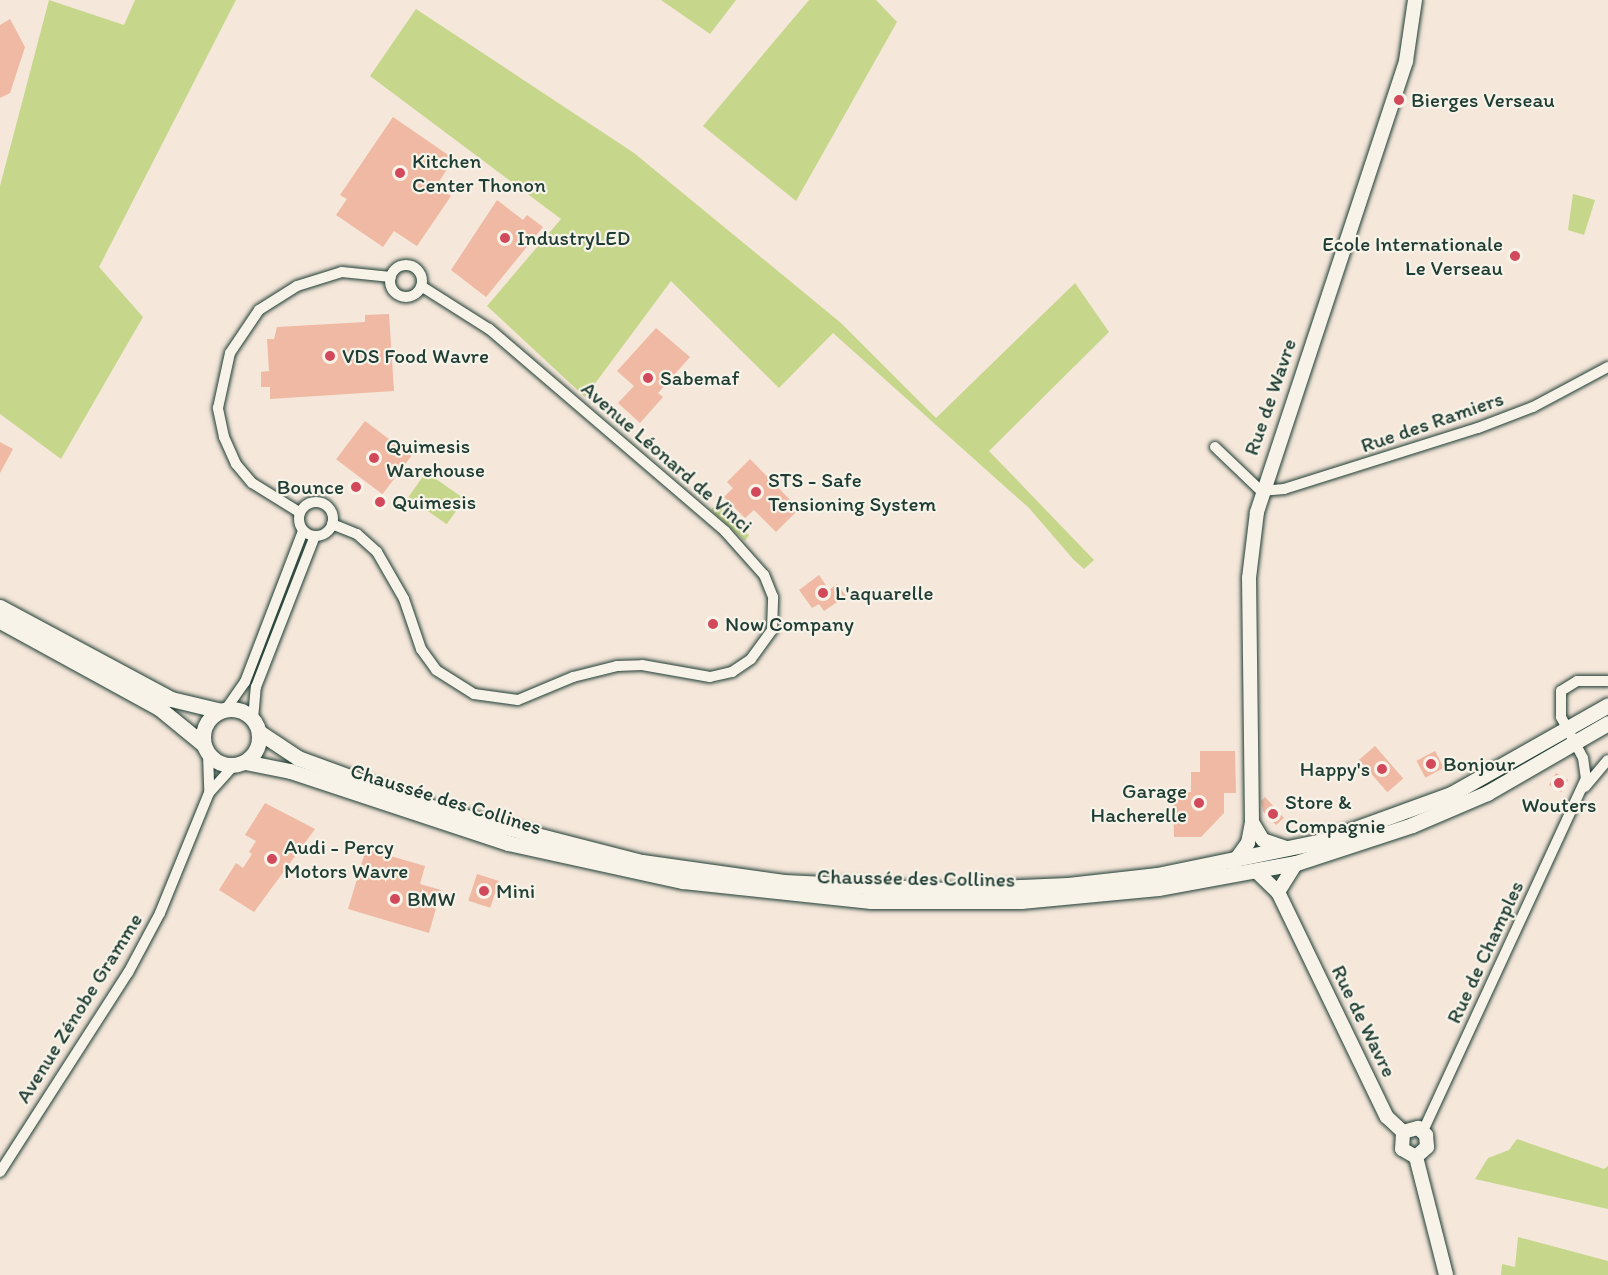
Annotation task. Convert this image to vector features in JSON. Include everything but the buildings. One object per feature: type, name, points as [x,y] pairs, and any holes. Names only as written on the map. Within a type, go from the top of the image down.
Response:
[{"type":"main road","points":[[0,607],[171,699],[224,710],[241,711],[256,726],[257,749],[239,764],[206,749],[159,708],[0,621]]},
{"type":"main road","name":"Chaussée des Collines","points":[[1295,856],[1451,794],[1608,705]]},
{"type":"main road","points":[[206,749],[204,728],[224,710]]},
{"type":"main road","name":"Chaussée des Collines","points":[[239,764],[290,771],[508,843],[627,871],[779,895],[946,903],[1090,896],[1295,856],[1432,817],[1487,794],[1608,723]]},
{"type":"main road","name":"Chaussée des Collines","points":[[256,726],[298,758],[389,793],[594,851],[642,862],[784,882],[948,890],[1068,885],[1234,862],[1258,865]]},
{"type":"street","name":"Rue de Wavre","points":[[1234,862],[1248,843],[1252,822],[1249,578],[1262,491],[1406,61],[1415,0]]},
{"type":"street","name":"Avenue Léonard de Vinci","points":[[299,512],[252,483],[236,464],[224,437],[218,408],[230,353],[259,310],[297,286],[342,272],[391,277],[396,269],[409,266],[420,274],[421,286],[489,329],[730,536],[769,586],[772,630],[751,659],[732,672],[710,677],[642,665],[617,666],[573,677],[518,700],[474,694],[436,670],[418,641],[405,599],[377,552],[357,534],[332,524]]},
{"type":"street","points":[[391,277],[392,287],[402,297],[415,295],[421,286]]},
{"type":"street","name":"Rue des Ramiers","points":[[1262,491],[1284,489],[1425,448],[1533,407],[1608,367]]},
{"type":"street","points":[[1215,447],[1262,491]]},
{"type":"street","points":[[224,710],[245,682],[303,531],[299,512],[309,502],[322,502],[332,511],[332,524],[315,536],[256,687],[256,726]]},
{"type":"street","points":[[303,531],[315,536]]},
{"type":"street","points":[[1568,729],[1559,709],[1561,692],[1577,681],[1608,681]]},
{"type":"street","name":"Rue de Champles","points":[[1416,1157],[1426,1146],[1423,1131],[1583,789],[1587,770],[1568,729]]},
{"type":"street","name":"Avenue Zénobe Gramme","points":[[206,749],[209,793]]},
{"type":"street","name":"Rue de Champles","points":[[1583,789],[1608,760]]},
{"type":"street","name":"Avenue Zénobe Gramme","points":[[0,1172],[128,973],[160,913],[209,793],[239,764]]},
{"type":"street","points":[[1252,822],[1270,845],[1295,856],[1278,892]]},
{"type":"street","name":"Rue de Wavre","points":[[1258,865],[1278,892],[1387,1117],[1403,1132],[1402,1149],[1416,1157]]},
{"type":"street","points":[[1403,1132],[1413,1128],[1423,1131]]},
{"type":"street","points":[[1416,1157],[1446,1275]]},
{"type":"green space","points":[[49,0],[124,25],[135,0],[236,0],[99,267],[143,317],[61,459],[0,414],[0,186]]},
{"type":"green space","points":[[661,0],[736,0],[710,34]]},
{"type":"green space","points":[[809,0],[876,0],[897,22],[796,201],[703,126]]},
{"type":"green space","points":[[416,9],[634,153],[841,323],[936,418],[1075,283],[1109,332],[989,451],[1094,560],[1084,569],[1029,508],[833,333],[779,388],[671,281],[585,397],[487,306],[561,219],[370,76]]},
{"type":"green space","points":[[1573,194],[1595,200],[1584,235],[1568,230]]},
{"type":"green space","points":[[426,472],[465,499],[447,524],[408,497]]},
{"type":"green space","points":[[717,503],[749,535],[745,541],[711,510]]},
{"type":"green space","points":[[1517,1139],[1604,1169],[1608,1166],[1608,1209],[1475,1179],[1488,1158],[1509,1150]]},
{"type":"green space","points":[[1518,1237],[1608,1261],[1608,1275],[1501,1275],[1502,1264],[1515,1267]]},
{"type":"place","name":"Bierges Verseau","points":[[1399,100]]},
{"type":"place","name":"Kitchen Center Thonon","points":[[400,173]]},
{"type":"place","name":"IndustryLED","points":[[505,238]]},
{"type":"place","name":"Ecole Internationale Le Verseau","points":[[1515,256]]},
{"type":"place","name":"VDS Food Wavre","points":[[330,356]]},
{"type":"place","name":"Sabemaf","points":[[648,378]]},
{"type":"place","name":"Quimesis Warehouse","points":[[374,458]]},
{"type":"place","name":"Bounce","points":[[356,487]]},
{"type":"place","name":"STS - Safe Tensioning System","points":[[756,492]]},
{"type":"place","name":"Quimesis","points":[[380,502]]},
{"type":"place","name":"L'aquarelle","points":[[823,593]]},
{"type":"place","name":"Now Company","points":[[713,624]]},
{"type":"place","name":"Bonjour","points":[[1431,764]]},
{"type":"place","name":"Happy's","points":[[1382,769]]},
{"type":"place","name":"Wouters","points":[[1559,783]]},
{"type":"place","name":"Garage Hacherelle","points":[[1199,803]]},
{"type":"place","name":"Store & Compagnie","points":[[1273,814]]},
{"type":"place","name":"Audi - Percy Motors Wavre","points":[[272,859]]},
{"type":"place","name":"Mini","points":[[484,891]]},
{"type":"place","name":"BMW","points":[[395,899]]}]
